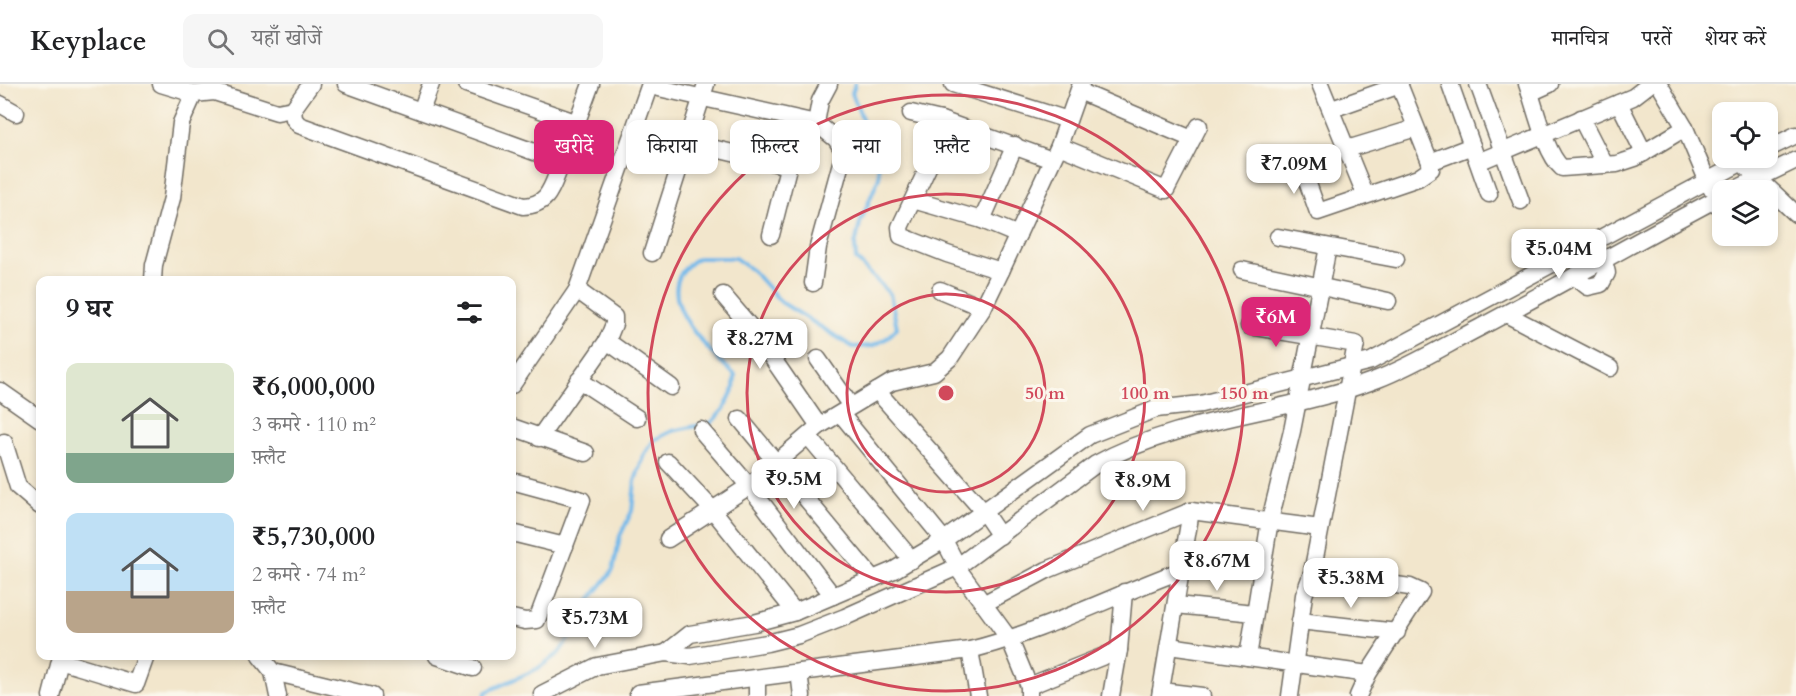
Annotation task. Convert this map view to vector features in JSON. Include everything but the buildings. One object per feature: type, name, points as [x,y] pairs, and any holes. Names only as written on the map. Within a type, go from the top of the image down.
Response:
[{"type":"street","points":[[161,84],[194,94],[214,92],[278,112],[292,109],[311,84]]},
{"type":"street","points":[[346,84],[534,152]]},
{"type":"street","points":[[390,100],[397,84]]},
{"type":"street","points":[[421,111],[431,84]]},
{"type":"street","points":[[466,84],[569,120]]},
{"type":"street","points":[[579,120],[591,84]]},
{"type":"street","points":[[809,120],[829,84]]},
{"type":"street","points":[[953,84],[1068,120]]},
{"type":"street","points":[[1320,84],[1365,194]]},
{"type":"street","points":[[1302,166],[1318,212],[1365,194],[1418,178],[1431,169],[1400,84],[1332,109]]},
{"type":"street","points":[[1450,84],[1489,194]]},
{"type":"street","points":[[1478,84],[1521,201]]},
{"type":"street","points":[[1550,84],[1529,88],[1544,133],[1557,164],[1562,168],[1617,164],[1644,153],[1685,128]]},
{"type":"street","points":[[1478,162],[1634,97],[1650,84]]},
{"type":"street","points":[[1659,84],[1685,128],[1706,180],[1712,188]]},
{"type":"street","points":[[516,379],[577,290],[650,85],[703,92],[804,120]]},
{"type":"street","points":[[668,538],[749,486],[814,432],[846,410],[892,382],[933,372],[950,358],[983,308],[1001,272],[1056,153],[1080,87],[1195,132],[1166,190],[1056,153],[1015,145],[990,137]]},
{"type":"street","points":[[693,120],[703,92]]},
{"type":"street","points":[[153,276],[154,265],[172,198],[181,123],[194,94]]},
{"type":"street","points":[[1619,103],[1644,153]]},
{"type":"street","points":[[0,104],[16,113]]},
{"type":"street","points":[[292,109],[294,119],[299,125],[523,206],[537,206],[547,197],[557,174]]},
{"type":"street","points":[[911,113],[941,120]]},
{"type":"street","points":[[1581,118],[1605,165]]},
{"type":"street","points":[[1347,149],[1416,128]]},
{"type":"street","points":[[813,283],[818,247],[844,152],[836,139],[820,129]]},
{"type":"street","points":[[1778,144],[1796,135]]},
{"type":"street","points":[[982,220],[1015,145]]},
{"type":"street","points":[[1430,162],[1472,146]]},
{"type":"street","points":[[1758,179],[1796,160]]},
{"type":"street","points":[[666,653],[690,634],[754,623],[795,612],[912,560],[944,540],[1090,435],[1156,409],[1201,404],[1302,377],[1352,367],[1371,360],[1433,329],[1730,168]]},
{"type":"street","points":[[1751,168],[1758,179],[1796,214]]},
{"type":"street","points":[[652,253],[676,174]]},
{"type":"street","points":[[771,235],[786,174]]},
{"type":"street","points":[[925,174],[900,227],[902,236],[1001,272]]},
{"type":"street","points":[[914,200],[982,220],[1018,235]]},
{"type":"street","points":[[542,694],[597,666],[666,653],[690,656],[800,635],[870,607],[962,575],[1000,536],[1096,464],[1118,452],[1170,433],[1297,403],[1380,378],[1506,314],[1712,202]]},
{"type":"street","points":[[1278,237],[1396,260]]},
{"type":"street","points":[[1248,657],[1270,520],[1297,403],[1328,247]]},
{"type":"street","points":[[1242,270],[1388,301]]},
{"type":"street","points":[[1528,278],[1537,297]]},
{"type":"street","points":[[539,438],[607,341],[614,324],[614,317],[577,290]]},
{"type":"street","points":[[940,290],[983,308]]},
{"type":"street","points":[[723,295],[753,330],[814,432],[912,560]]},
{"type":"street","points":[[1506,314],[1610,368]]},
{"type":"street","points":[[1249,326],[1355,343],[1312,573],[1304,595],[1290,696]]},
{"type":"street","points":[[1433,329],[1442,347]]},
{"type":"street","points":[[607,341],[671,387]]},
{"type":"street","points":[[818,359],[846,410],[944,540],[962,575],[985,603],[1010,640],[1029,691],[1119,650]]},
{"type":"street","points":[[579,380],[637,418]]},
{"type":"street","points":[[0,391],[36,410]]},
{"type":"street","points":[[877,391],[964,493],[983,511],[1000,536]]},
{"type":"street","points":[[740,419],[873,579]]},
{"type":"street","points":[[516,429],[586,453]]},
{"type":"street","points":[[701,430],[749,486],[833,596]]},
{"type":"street","points":[[1,444],[18,487],[36,503]]},
{"type":"street","points":[[668,462],[712,509],[795,612]]},
{"type":"street","points":[[516,483],[582,500],[537,620],[516,619]]},
{"type":"street","points":[[985,603],[1047,570],[1191,511],[1320,528]]},
{"type":"street","points":[[1191,511],[1161,693],[1202,696]]},
{"type":"street","points":[[516,537],[565,546]]},
{"type":"street","points":[[1184,554],[1262,567]]},
{"type":"street","points":[[638,693],[970,650],[1010,640],[1180,571]]},
{"type":"street","points":[[1312,573],[1410,587],[1420,592],[1397,632],[1368,674],[1358,696]]},
{"type":"street","points":[[1111,696],[1119,650],[1124,592]]},
{"type":"street","points":[[1176,605],[1254,613]]},
{"type":"street","points":[[1300,621],[1397,632]]},
{"type":"street","points":[[1168,646],[1368,674]]},
{"type":"street","points":[[970,650],[978,696]]},
{"type":"street","points":[[51,696],[60,661],[136,684],[145,660]]},
{"type":"street","points":[[263,660],[273,672],[278,696]]},
{"type":"street","points":[[449,660],[473,668]]},
{"type":"street","points":[[273,672],[372,696]]},
{"type":"street","points":[[799,672],[802,696]]},
{"type":"street","points":[[757,678],[757,696]]},
{"type":"waterway","points":[[485,696],[486,692],[537,669],[558,654],[584,617],[589,601],[613,570],[620,536],[632,511],[635,481],[643,457],[654,440],[672,431],[711,423],[724,409],[734,388],[735,375],[696,335],[685,319],[678,302],[677,286],[683,271],[698,258],[735,258],[753,271],[781,302],[853,347],[873,346],[887,338],[897,328],[890,294],[856,259],[855,245],[860,223],[879,177],[878,160],[852,93],[855,84]]}]
